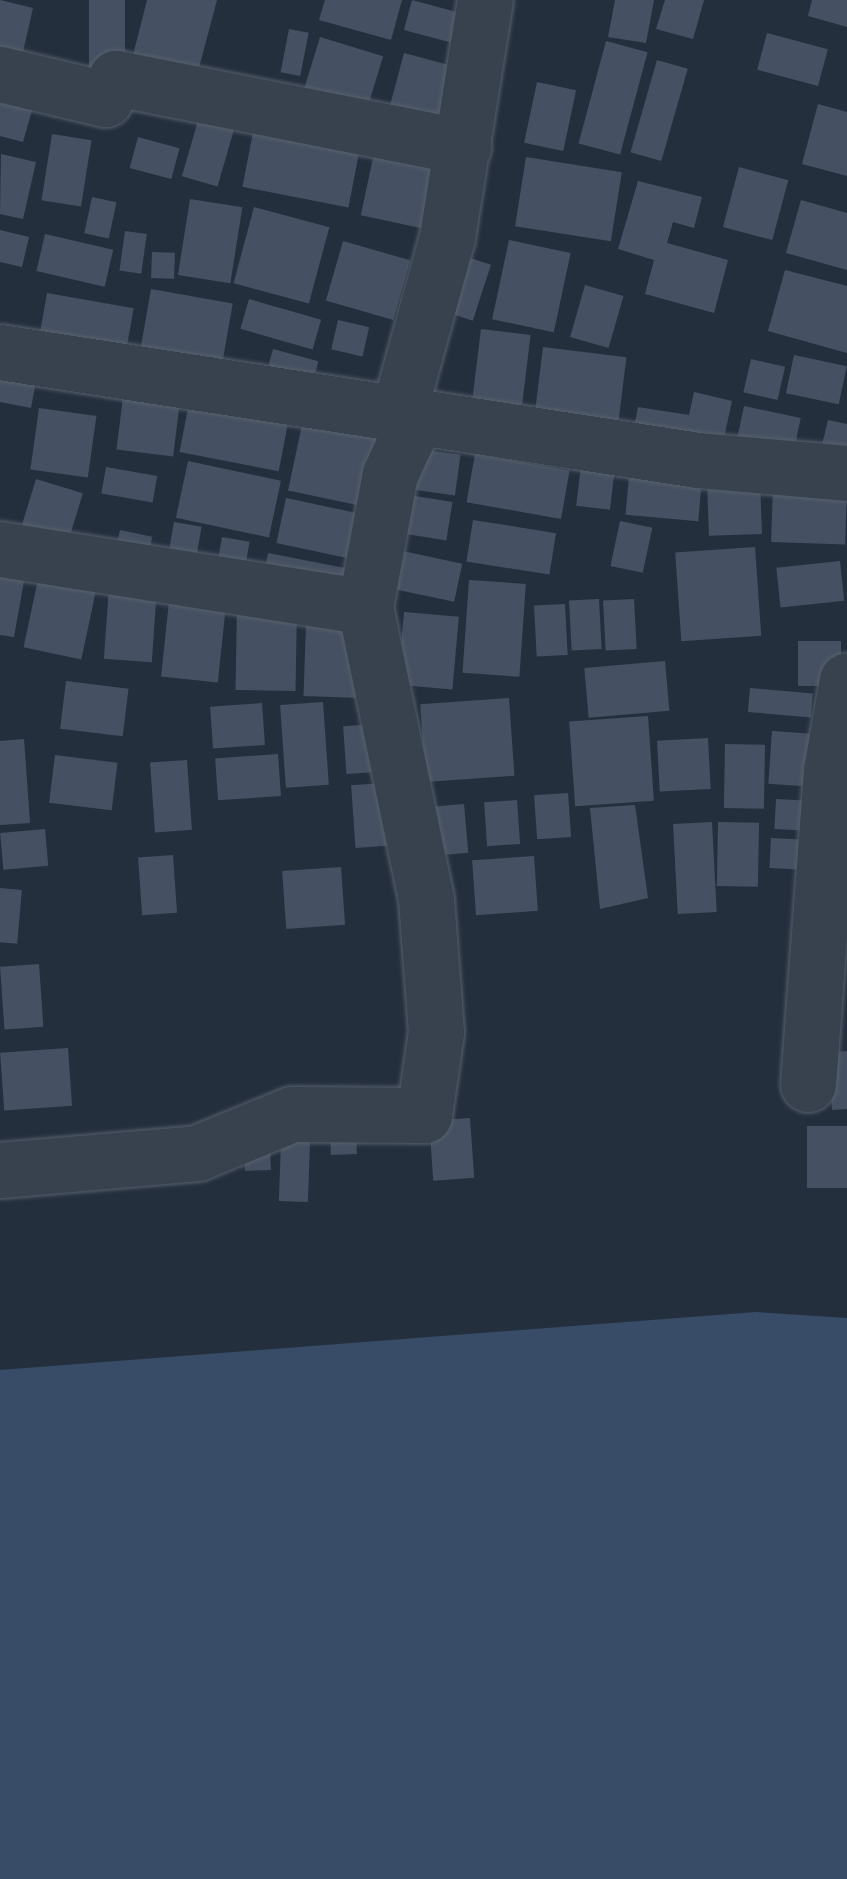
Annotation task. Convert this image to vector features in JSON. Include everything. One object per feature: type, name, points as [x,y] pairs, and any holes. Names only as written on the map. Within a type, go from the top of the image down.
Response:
[{"type":"street","points":[[0,1170],[197,1153],[292,1114],[424,1114],[436,1032],[426,899],[364,606],[463,147],[485,0]]},
{"type":"street","points":[[0,74],[105,99],[116,78],[463,147]]},
{"type":"street","points":[[0,352],[408,415],[847,473]]},
{"type":"street","points":[[0,549],[364,606]]},
{"type":"street","points":[[808,1084],[830,770],[847,680]]},
{"type":"water","points":[[756,1312],[847,1318],[847,1879],[0,1879],[0,1370]]},
{"type":"building","points":[[0,0],[33,8],[20,65],[0,61]]},
{"type":"building","points":[[89,0],[125,0],[125,74],[89,74]]},
{"type":"building","points":[[147,0],[217,0],[196,79],[131,63]]},
{"type":"building","points":[[325,0],[402,0],[391,40],[319,20]]},
{"type":"building","points":[[412,0],[510,26],[502,56],[404,30]]},
{"type":"building","points":[[615,0],[654,0],[646,43],[608,37]]},
{"type":"building","points":[[665,0],[704,0],[693,39],[656,29]]},
{"type":"building","points":[[812,0],[847,0],[847,27],[808,16]]},
{"type":"building","points":[[289,29],[309,33],[300,76],[281,72]]},
{"type":"building","points":[[767,33],[828,49],[818,86],[757,70]]},
{"type":"building","points":[[320,37],[383,56],[364,119],[301,100]]},
{"type":"building","points":[[606,41],[648,52],[620,155],[579,143]]},
{"type":"building","points":[[404,53],[496,78],[476,150],[385,125]]},
{"type":"building","points":[[657,60],[688,69],[661,161],[631,152]]},
{"type":"building","points":[[0,79],[38,89],[23,142],[0,136]]},
{"type":"building","points":[[537,82],[576,90],[563,151],[524,143]]},
{"type":"building","points":[[818,104],[847,112],[847,176],[802,164]]},
{"type":"building","points":[[201,110],[237,120],[218,187],[182,176]]},
{"type":"building","points":[[255,122],[361,143],[348,207],[242,187]]},
{"type":"building","points":[[52,134],[92,140],[81,206],[42,200]]},
{"type":"building","points":[[138,137],[180,148],[171,179],[130,168]]},
{"type":"building","points":[[377,139],[484,162],[467,238],[361,215]]},
{"type":"building","points":[[1,154],[36,162],[23,219],[0,214]]},
{"type":"building","points":[[526,157],[622,172],[611,241],[515,226]]},
{"type":"building","points":[[739,167],[788,180],[772,240],[723,227]]},
{"type":"building","points":[[638,181],[702,197],[694,228],[673,222],[667,243],[728,260],[714,313],[645,294],[654,260],[618,249]]},
{"type":"building","points":[[92,197],[116,202],[109,238],[84,233]]},
{"type":"building","points":[[190,199],[242,207],[230,283],[178,275]]},
{"type":"building","points":[[801,200],[847,213],[847,270],[786,253]]},
{"type":"building","points":[[254,207],[329,227],[309,303],[234,283]]},
{"type":"building","points":[[0,230],[29,237],[22,267],[0,262]]},
{"type":"building","points":[[125,231],[147,234],[141,274],[119,271]]},
{"type":"building","points":[[45,234],[113,250],[105,287],[36,271]]},
{"type":"building","points":[[509,240],[571,253],[554,332],[492,319]]},
{"type":"building","points":[[343,241],[410,260],[393,320],[326,301]]},
{"type":"building","points":[[152,252],[175,253],[174,279],[151,278]]},
{"type":"building","points":[[452,252],[491,265],[473,321],[434,308]]},
{"type":"building","points":[[785,270],[847,286],[847,353],[768,331]]},
{"type":"building","points":[[585,285],[623,296],[609,348],[570,337]]},
{"type":"building","points":[[151,289],[233,303],[219,380],[137,366]]},
{"type":"building","points":[[47,293],[134,308],[124,363],[37,348]]},
{"type":"building","points":[[249,299],[321,320],[313,349],[240,329]]},
{"type":"building","points":[[338,320],[369,327],[362,356],[331,349]]},
{"type":"building","points":[[481,329],[531,335],[520,419],[471,413]]},
{"type":"building","points":[[543,347],[626,357],[617,438],[533,427]]},
{"type":"building","points":[[273,349],[318,361],[309,395],[264,383]]},
{"type":"building","points":[[794,355],[847,366],[839,404],[786,393]]},
{"type":"building","points":[[751,359],[785,367],[777,400],[743,392]]},
{"type":"building","points":[[0,364],[38,371],[31,408],[0,402]]},
{"type":"building","points":[[694,392],[732,401],[722,447],[632,437],[638,407],[689,415]]},
{"type":"building","points":[[123,397],[180,404],[173,457],[117,450]]},
{"type":"building","points":[[190,398],[289,417],[279,471],[180,452]]},
{"type":"building","points":[[744,406],[801,418],[793,456],[736,444]]},
{"type":"building","points":[[39,408],[96,416],[88,477],[30,469]]},
{"type":"building","points":[[303,420],[387,438],[372,508],[288,490]]},
{"type":"building","points":[[828,420],[847,424],[847,459],[820,453]]},
{"type":"building","points":[[419,449],[461,455],[455,495],[413,490]]},
{"type":"building","points":[[475,454],[570,471],[561,519],[466,502]]},
{"type":"building","points":[[582,458],[616,462],[610,510],[576,506]]},
{"type":"building","points":[[188,461],[281,481],[269,537],[176,518]]},
{"type":"building","points":[[630,464],[703,470],[698,521],[626,515]]},
{"type":"building","points":[[106,467],[157,476],[153,503],[101,494]]},
{"type":"building","points":[[36,479],[83,493],[63,559],[16,545]]},
{"type":"building","points":[[760,479],[762,534],[709,536],[707,481]]},
{"type":"building","points":[[773,487],[847,490],[845,545],[771,542]]},
{"type":"building","points":[[409,495],[452,502],[446,540],[403,534]]},
{"type":"building","points":[[286,498],[374,517],[364,562],[276,543]]},
{"type":"building","points":[[473,520],[556,533],[549,575],[466,561]]},
{"type":"building","points":[[620,521],[652,528],[643,573],[610,566]]},
{"type":"building","points":[[174,522],[202,527],[194,568],[167,563]]},
{"type":"building","points":[[120,530],[152,537],[145,569],[113,562]]},
{"type":"building","points":[[222,537],[250,542],[242,584],[215,579]]},
{"type":"building","points":[[384,547],[462,564],[454,602],[376,585]]},
{"type":"building","points":[[755,547],[761,636],[681,641],[675,553]]},
{"type":"building","points":[[268,553],[356,570],[352,592],[264,575]]},
{"type":"building","points":[[0,559],[27,564],[14,637],[0,635]]},
{"type":"building","points":[[840,561],[844,601],[781,607],[776,568]]},
{"type":"building","points":[[40,570],[98,582],[81,660],[24,647]]},
{"type":"building","points":[[469,580],[526,584],[519,677],[463,673]]},
{"type":"building","points":[[109,586],[157,589],[152,662],[104,659]]},
{"type":"building","points":[[170,592],[227,598],[218,682],[161,677]]},
{"type":"building","points":[[599,599],[602,649],[572,651],[569,601]]},
{"type":"building","points":[[634,599],[637,649],[606,651],[603,601]]},
{"type":"building","points":[[237,604],[297,605],[295,691],[235,690]]},
{"type":"building","points":[[565,604],[568,655],[537,657],[534,606]]},
{"type":"building","points":[[404,612],[459,617],[452,690],[398,685]]},
{"type":"building","points":[[306,625],[390,628],[387,699],[304,696]]},
{"type":"building","points":[[798,641],[841,641],[841,686],[798,686]]},
{"type":"building","points":[[665,661],[669,711],[589,718],[584,668]]},
{"type":"building","points":[[66,681],[129,689],[123,736],[60,729]]},
{"type":"building","points":[[750,688],[813,693],[811,717],[748,712]]},
{"type":"building","points":[[509,698],[514,776],[426,782],[420,704]]},
{"type":"building","points":[[323,702],[329,785],[286,788],[280,705]]},
{"type":"building","points":[[262,703],[265,745],[213,749],[210,707]]},
{"type":"building","points":[[648,716],[654,801],[575,806],[569,722]]},
{"type":"building","points":[[388,723],[391,771],[346,774],[343,726]]},
{"type":"building","points":[[772,731],[829,735],[825,788],[768,784]]},
{"type":"building","points":[[708,738],[711,789],[660,792],[657,741]]},
{"type":"building","points":[[24,739],[30,823],[0,825],[0,741]]},
{"type":"building","points":[[725,744],[765,745],[764,809],[724,808]]},
{"type":"building","points":[[278,754],[281,796],[218,800],[215,758]]},
{"type":"building","points":[[55,755],[118,763],[112,810],[49,803]]},
{"type":"building","points":[[187,760],[192,830],[155,832],[150,763]]},
{"type":"building","points":[[396,782],[400,845],[356,848],[351,785]]},
{"type":"building","points":[[568,793],[571,837],[537,839],[534,795]]},
{"type":"building","points":[[776,799],[819,801],[817,831],[774,829]]},
{"type":"building","points":[[517,800],[520,844],[487,846],[484,802]]},
{"type":"building","points":[[464,804],[468,853],[424,857],[420,808]]},
{"type":"building","points":[[635,805],[648,898],[600,909],[590,808]]},
{"type":"building","points":[[712,822],[717,912],[678,914],[673,824]]},
{"type":"building","points":[[718,822],[759,823],[758,887],[717,886]]},
{"type":"building","points":[[45,829],[48,866],[3,870],[0,833]]},
{"type":"building","points":[[771,838],[816,840],[814,870],[769,868]]},
{"type":"building","points":[[173,855],[177,913],[142,915],[138,857]]},
{"type":"building","points":[[534,856],[538,911],[476,915],[472,860]]},
{"type":"building","points":[[341,867],[345,925],[286,929],[282,871]]},
{"type":"building","points":[[0,888],[22,890],[17,944],[0,942]]},
{"type":"building","points":[[39,964],[43,1027],[4,1030],[0,967]]},
{"type":"building","points":[[68,1048],[72,1106],[4,1111],[0,1053]]},
{"type":"building","points":[[847,1051],[847,1109],[832,1110],[828,1053]]},
{"type":"building","points":[[470,1118],[474,1178],[433,1181],[429,1121]]},
{"type":"building","points":[[807,1126],[847,1126],[847,1188],[807,1188]]},
{"type":"building","points":[[356,1129],[357,1154],[331,1155],[330,1130]]},
{"type":"building","points":[[281,1141],[310,1142],[308,1202],[279,1201]]},
{"type":"building","points":[[270,1146],[271,1170],[245,1171],[244,1147]]}]
